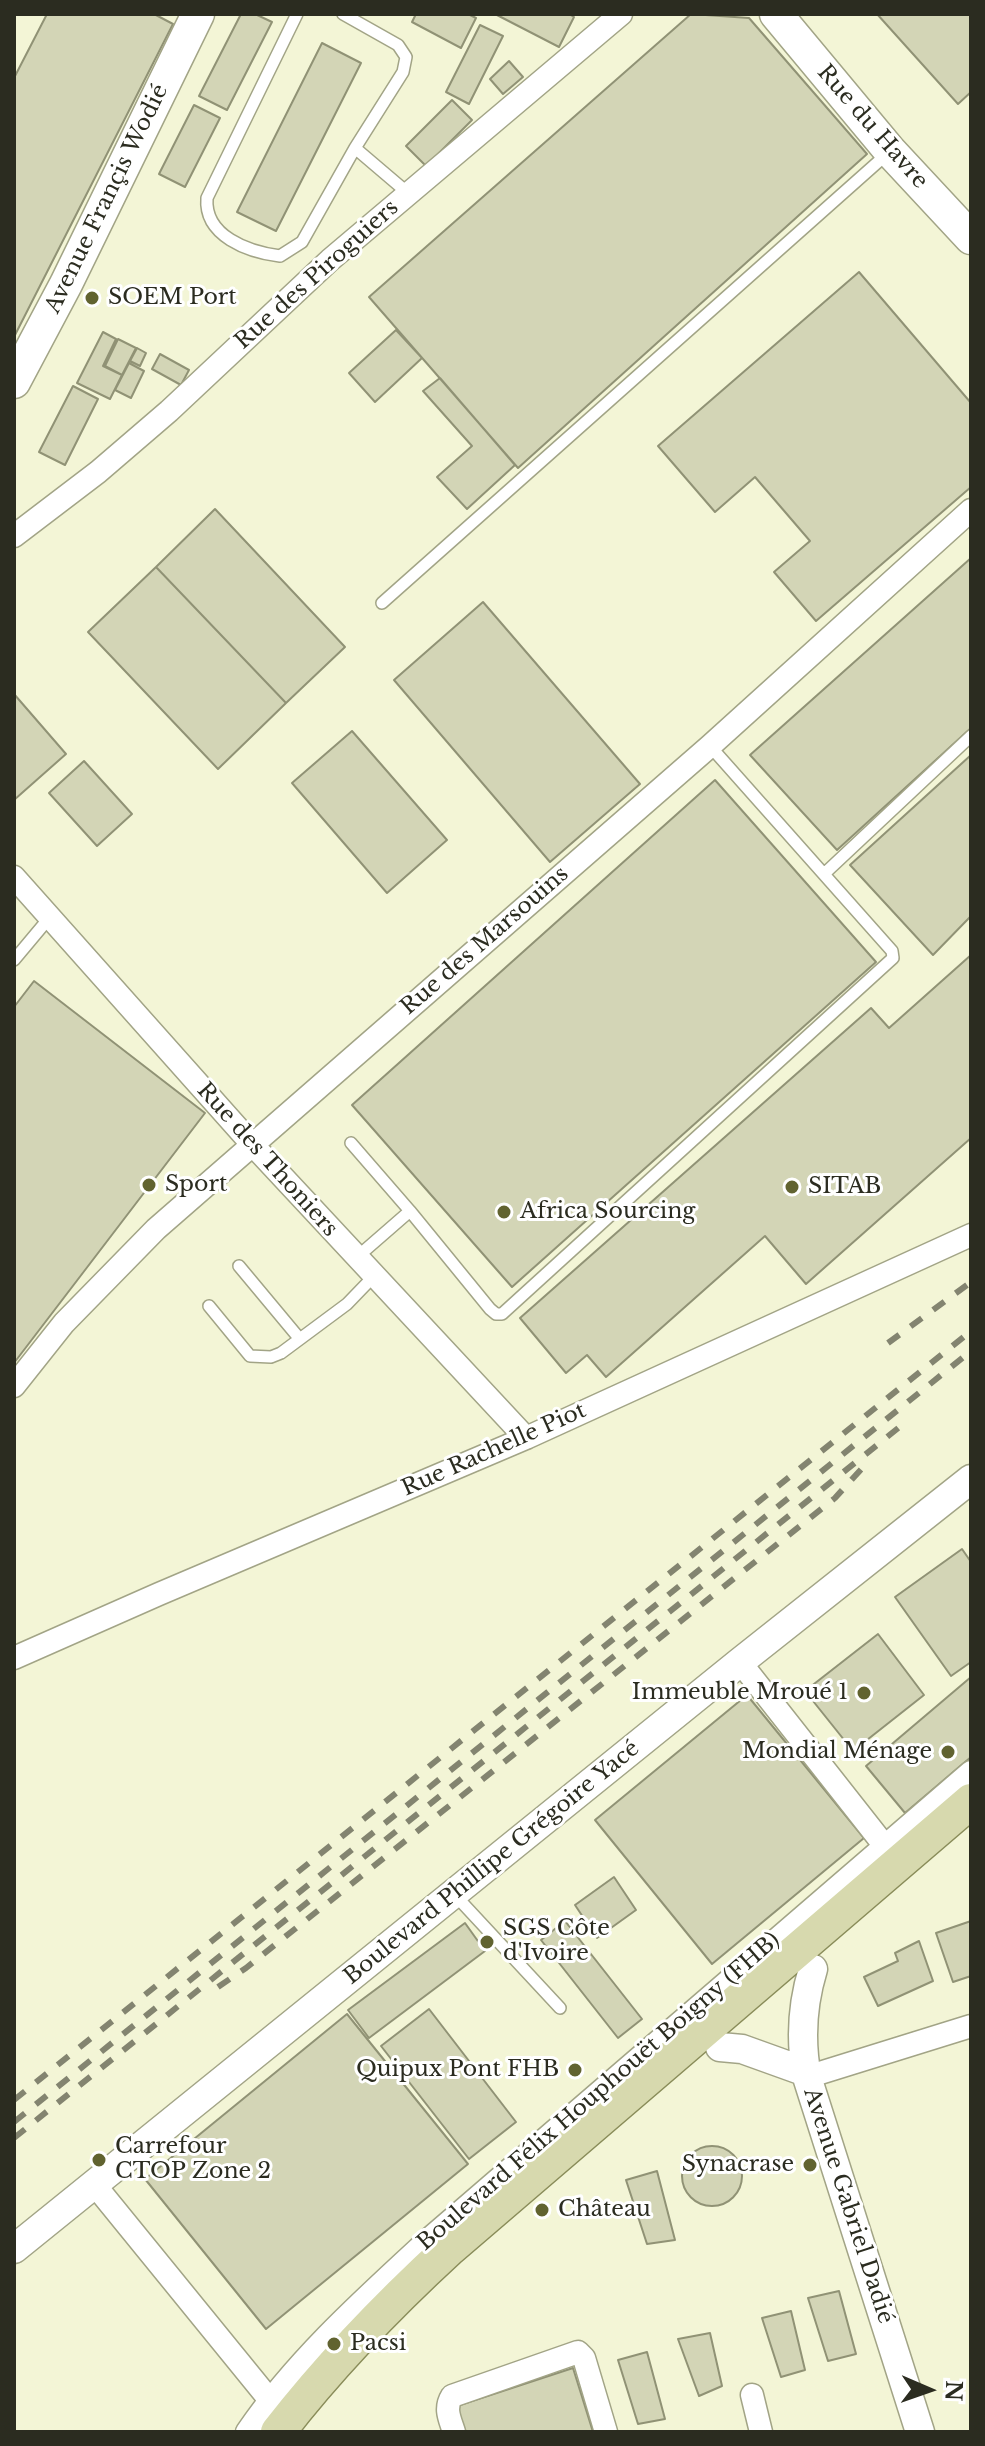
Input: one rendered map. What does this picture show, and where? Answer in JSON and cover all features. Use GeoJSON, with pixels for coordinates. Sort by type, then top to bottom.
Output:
{"type":"FeatureCollection","features":[{"type":"Feature","properties":{"kind":"main road","name":"Avenue Françis Wodié"},"geometry":{"type":"LineString","coordinates":[[14,382],[66,284],[198,14]]}},
{"type":"Feature","properties":{"kind":"main road","name":"Rue du Havre"},"geometry":{"type":"LineString","coordinates":[[776,14],[890,151],[971,238]]}},
{"type":"Feature","properties":{"kind":"main road","name":"Boulevard Félix Houphouët Boigny (FHB)"},"geometry":{"type":"LineString","coordinates":[[278,2432],[394,2300],[450,2248],[971,1801]]}},
{"type":"Feature","properties":{"kind":"main road","name":"Boulevard Félix Houphouët Boigny (FHB)"},"geometry":{"type":"LineString","coordinates":[[305,2432],[406,2316],[460,2263],[813,1969],[971,1830]]}},
{"type":"Feature","properties":{"kind":"main road"},"geometry":{"type":"LineString","coordinates":[[305,2362],[349,2350]]}},
{"type":"Feature","properties":{"kind":"street","name":"Rue des Piroguiers"},"geometry":{"type":"LineString","coordinates":[[14,536],[98,472],[330,260],[621,14]]}},
{"type":"Feature","properties":{"kind":"street","name":"Rue des Marsouins"},"geometry":{"type":"LineString","coordinates":[[14,1386],[64,1323],[156,1229],[710,746],[971,510]]}},
{"type":"Feature","properties":{"kind":"street","name":"Rue des Thoniers"},"geometry":{"type":"LineString","coordinates":[[14,877],[251,1143],[526,1438]]}},
{"type":"Feature","properties":{"kind":"street","name":"Rue Rachelle Piot"},"geometry":{"type":"LineString","coordinates":[[14,1658],[526,1438],[971,1235]]}},
{"type":"Feature","properties":{"kind":"street","name":"Boulevard Phillipe Grégoire Yacé"},"geometry":{"type":"LineString","coordinates":[[14,2249],[971,1479]]}},
{"type":"Feature","properties":{"kind":"street"},"geometry":{"type":"LineString","coordinates":[[740,1662],[884,1845]]}},
{"type":"Feature","properties":{"kind":"street","name":"Boulevard Félix Houphouët Boigny (FHB)"},"geometry":{"type":"LineString","coordinates":[[247,2432],[269,2399],[374,2290],[428,2240],[971,1772]]}},
{"type":"Feature","properties":{"kind":"street","name":"Avenue Gabriel Dadié"},"geometry":{"type":"LineString","coordinates":[[813,1969],[802,2024],[806,2074],[920,2432]]}},
{"type":"Feature","properties":{"kind":"street"},"geometry":{"type":"LineString","coordinates":[[806,2074],[971,2026]]}},
{"type":"Feature","properties":{"kind":"street","name":"Avenue Gabriel Dadié"},"geometry":{"type":"LineString","coordinates":[[720,2047],[742,2049],[806,2074]]}},
{"type":"Feature","properties":{"kind":"street"},"geometry":{"type":"LineString","coordinates":[[94,2184],[269,2399]]}},
{"type":"Feature","properties":{"kind":"street"},"geometry":{"type":"LineString","coordinates":[[454,2432],[447,2404],[452,2396],[578,2352],[584,2358],[606,2432]]}},
{"type":"Feature","properties":{"kind":"street"},"geometry":{"type":"LineString","coordinates":[[752,2395],[761,2432]]}},
{"type":"Feature","properties":{"kind":"lane"},"geometry":{"type":"LineString","coordinates":[[297,14],[207,198],[206,212],[215,229],[256,253],[280,256],[302,242],[355,148],[403,72],[406,57],[398,45],[343,14]]}},
{"type":"Feature","properties":{"kind":"lane"},"geometry":{"type":"LineString","coordinates":[[355,148],[409,194]]}},
{"type":"Feature","properties":{"kind":"lane"},"geometry":{"type":"LineString","coordinates":[[382,603],[890,151]]}},
{"type":"Feature","properties":{"kind":"lane"},"geometry":{"type":"LineString","coordinates":[[824,874],[971,736]]}},
{"type":"Feature","properties":{"kind":"lane"},"geometry":{"type":"LineString","coordinates":[[351,1143],[490,1309],[502,1314],[893,958],[892,951],[710,746]]}},
{"type":"Feature","properties":{"kind":"lane"},"geometry":{"type":"LineString","coordinates":[[14,960],[50,917]]}},
{"type":"Feature","properties":{"kind":"lane"},"geometry":{"type":"LineString","coordinates":[[356,1258],[410,1211]]}},
{"type":"Feature","properties":{"kind":"lane"},"geometry":{"type":"LineString","coordinates":[[239,1266],[299,1338]]}},
{"type":"Feature","properties":{"kind":"lane"},"geometry":{"type":"LineString","coordinates":[[209,1306],[250,1356],[271,1357],[281,1353],[347,1304],[374,1276]]}},
{"type":"Feature","properties":{"kind":"lane"},"geometry":{"type":"LineString","coordinates":[[453,1894],[560,2008]]}},
{"type":"Feature","properties":{"kind":"building"},"geometry":{"type":"Polygon","coordinates":[[[47,14],[154,14],[173,24],[14,337],[14,78],[47,14]]]}},
{"type":"Feature","properties":{"kind":"building"},"geometry":{"type":"Polygon","coordinates":[[[241,14],[255,14],[272,22],[227,110],[199,96],[241,14]]]}},
{"type":"Feature","properties":{"kind":"building"},"geometry":{"type":"Polygon","coordinates":[[[416,14],[468,14],[476,18],[461,48],[412,22],[416,14]]]}},
{"type":"Feature","properties":{"kind":"building"},"geometry":{"type":"Polygon","coordinates":[[[495,14],[569,14],[574,17],[559,47],[495,14]]]}},
{"type":"Feature","properties":{"kind":"building"},"geometry":{"type":"Polygon","coordinates":[[[691,14],[749,18],[867,154],[518,468],[369,297],[691,14]]]}},
{"type":"Feature","properties":{"kind":"building"},"geometry":{"type":"Polygon","coordinates":[[[877,14],[971,14],[971,92],[958,104],[877,14]]]}},
{"type":"Feature","properties":{"kind":"building"},"geometry":{"type":"Polygon","coordinates":[[[480,25],[503,36],[469,104],[446,92],[480,25]]]}},
{"type":"Feature","properties":{"kind":"building"},"geometry":{"type":"Polygon","coordinates":[[[322,43],[361,63],[276,231],[237,212],[322,43]]]}},
{"type":"Feature","properties":{"kind":"building"},"geometry":{"type":"Polygon","coordinates":[[[509,61],[523,77],[503,94],[490,79],[509,61]]]}},
{"type":"Feature","properties":{"kind":"building"},"geometry":{"type":"Polygon","coordinates":[[[452,100],[472,120],[426,166],[406,146],[452,100]]]}},
{"type":"Feature","properties":{"kind":"building"},"geometry":{"type":"Polygon","coordinates":[[[194,105],[220,118],[185,187],[159,174],[194,105]]]}},
{"type":"Feature","properties":{"kind":"building"},"geometry":{"type":"Polygon","coordinates":[[[859,272],[971,403],[971,487],[816,621],[774,572],[810,541],[755,477],[715,512],[658,446],[859,272]]]}},
{"type":"Feature","properties":{"kind":"building"},"geometry":{"type":"Polygon","coordinates":[[[396,330],[422,358],[375,402],[349,373],[396,330]]]}},
{"type":"Feature","properties":{"kind":"building"},"geometry":{"type":"Polygon","coordinates":[[[103,332],[116,339],[103,366],[122,375],[110,399],[77,383],[103,332]]]}},
{"type":"Feature","properties":{"kind":"building"},"geometry":{"type":"Polygon","coordinates":[[[118,339],[136,348],[122,375],[105,366],[118,339]]]}},
{"type":"Feature","properties":{"kind":"building"},"geometry":{"type":"Polygon","coordinates":[[[137,348],[146,353],[140,366],[130,361],[137,348]]]}},
{"type":"Feature","properties":{"kind":"building"},"geometry":{"type":"Polygon","coordinates":[[[160,354],[189,370],[181,385],[152,369],[160,354]]]}},
{"type":"Feature","properties":{"kind":"building"},"geometry":{"type":"Polygon","coordinates":[[[129,363],[144,371],[131,398],[115,390],[129,363]]]}},
{"type":"Feature","properties":{"kind":"building"},"geometry":{"type":"Polygon","coordinates":[[[440,378],[515,465],[467,509],[437,477],[472,446],[423,391],[440,378]]]}},
{"type":"Feature","properties":{"kind":"building"},"geometry":{"type":"Polygon","coordinates":[[[73,386],[98,399],[65,465],[39,452],[73,386]]]}},
{"type":"Feature","properties":{"kind":"building"},"geometry":{"type":"Polygon","coordinates":[[[215,509],[345,647],[286,703],[156,567],[215,509]]]}},
{"type":"Feature","properties":{"kind":"building"},"geometry":{"type":"Polygon","coordinates":[[[971,558],[971,728],[837,850],[750,755],[971,558]]]}},
{"type":"Feature","properties":{"kind":"building"},"geometry":{"type":"Polygon","coordinates":[[[156,567],[286,703],[218,769],[88,632],[156,567]]]}},
{"type":"Feature","properties":{"kind":"building"},"geometry":{"type":"Polygon","coordinates":[[[483,602],[640,784],[550,862],[394,680],[483,602]]]}},
{"type":"Feature","properties":{"kind":"building"},"geometry":{"type":"Polygon","coordinates":[[[14,694],[66,754],[14,800],[14,694]]]}},
{"type":"Feature","properties":{"kind":"building"},"geometry":{"type":"Polygon","coordinates":[[[352,731],[447,840],[387,893],[292,783],[352,731]]]}},
{"type":"Feature","properties":{"kind":"building"},"geometry":{"type":"Polygon","coordinates":[[[971,755],[971,916],[933,955],[850,865],[971,755]]]}},
{"type":"Feature","properties":{"kind":"building"},"geometry":{"type":"Polygon","coordinates":[[[84,761],[132,814],[97,846],[49,793],[84,761]]]}},
{"type":"Feature","properties":{"kind":"building"},"geometry":{"type":"Polygon","coordinates":[[[715,780],[876,962],[512,1287],[352,1105],[715,780]]]}},
{"type":"Feature","properties":{"kind":"building","name":"SITAB"},"geometry":{"type":"Polygon","coordinates":[[[971,955],[971,1138],[806,1284],[765,1236],[606,1377],[587,1355],[566,1373],[520,1318],[871,1008],[889,1028],[971,955]]]}},
{"type":"Feature","properties":{"kind":"building"},"geometry":{"type":"Polygon","coordinates":[[[34,981],[205,1113],[14,1363],[14,1007],[34,981]]]}},
{"type":"Feature","properties":{"kind":"building"},"geometry":{"type":"Polygon","coordinates":[[[962,1549],[971,1562],[971,1662],[951,1676],[895,1597],[962,1549]]]}},
{"type":"Feature","properties":{"kind":"building","name":"Immeuble Mroué 1"},"geometry":{"type":"Polygon","coordinates":[[[878,1634],[924,1695],[853,1751],[805,1691],[878,1634]]]}},
{"type":"Feature","properties":{"kind":"building"},"geometry":{"type":"Polygon","coordinates":[[[971,1677],[971,1757],[905,1813],[866,1766],[971,1677]]]}},
{"type":"Feature","properties":{"kind":"building"},"geometry":{"type":"Polygon","coordinates":[[[747,1695],[864,1838],[712,1964],[595,1820],[747,1695]]]}},
{"type":"Feature","properties":{"kind":"building"},"geometry":{"type":"Polygon","coordinates":[[[614,1877],[636,1910],[597,1938],[575,1905],[614,1877]]]}},
{"type":"Feature","properties":{"kind":"building"},"geometry":{"type":"Polygon","coordinates":[[[565,1921],[642,2019],[618,2038],[541,1940],[565,1921]]]}},
{"type":"Feature","properties":{"kind":"building"},"geometry":{"type":"Polygon","coordinates":[[[971,1921],[971,1976],[953,1982],[936,1933],[971,1921]]]}},
{"type":"Feature","properties":{"kind":"building"},"geometry":{"type":"Polygon","coordinates":[[[465,1923],[485,1951],[369,2038],[348,2010],[465,1923]]]}},
{"type":"Feature","properties":{"kind":"building"},"geometry":{"type":"Polygon","coordinates":[[[919,1941],[933,1981],[878,2006],[864,1977],[898,1961],[895,1953],[919,1941]]]}},
{"type":"Feature","properties":{"kind":"building"},"geometry":{"type":"Polygon","coordinates":[[[429,2009],[516,2122],[469,2159],[381,2046],[429,2009]]]}},
{"type":"Feature","properties":{"kind":"building"},"geometry":{"type":"Polygon","coordinates":[[[347,2014],[468,2164],[266,2329],[145,2179],[347,2014]]]}},
{"type":"Feature","properties":{"kind":"building"},"geometry":{"type":"Polygon","coordinates":[[[712,2146],[724,2148],[733,2155],[740,2164],[740,2188],[733,2197],[724,2204],[712,2206],[700,2204],[691,2197],[684,2188],[682,2176],[684,2164],[691,2155],[700,2148],[712,2146]]]}},
{"type":"Feature","properties":{"kind":"building"},"geometry":{"type":"Polygon","coordinates":[[[657,2171],[675,2240],[647,2244],[626,2180],[657,2171]]]}},
{"type":"Feature","properties":{"kind":"building"},"geometry":{"type":"Polygon","coordinates":[[[839,2291],[856,2354],[828,2361],[808,2298],[839,2291]]]}},
{"type":"Feature","properties":{"kind":"building"},"geometry":{"type":"Polygon","coordinates":[[[791,2311],[805,2370],[781,2377],[762,2318],[791,2311]]]}},
{"type":"Feature","properties":{"kind":"building"},"geometry":{"type":"Polygon","coordinates":[[[710,2333],[722,2386],[699,2396],[678,2339],[710,2333]]]}},
{"type":"Feature","properties":{"kind":"building"},"geometry":{"type":"Polygon","coordinates":[[[647,2352],[665,2419],[638,2424],[618,2360],[647,2352]]]}},
{"type":"Feature","properties":{"kind":"building"},"geometry":{"type":"Polygon","coordinates":[[[573,2368],[593,2432],[465,2432],[457,2406],[573,2368]]]}},
{"type":"Feature","properties":{"kind":"railway"},"geometry":{"type":"LineString","coordinates":[[888,1343],[971,1282]]}},
{"type":"Feature","properties":{"kind":"railway"},"geometry":{"type":"LineString","coordinates":[[14,2100],[971,1331]]}},
{"type":"Feature","properties":{"kind":"railway"},"geometry":{"type":"LineString","coordinates":[[14,2122],[971,1351]]}},
{"type":"Feature","properties":{"kind":"railway"},"geometry":{"type":"LineString","coordinates":[[14,2138],[902,1425]]}},
{"type":"Feature","properties":{"kind":"railway"},"geometry":{"type":"LineString","coordinates":[[218,1987],[246,1968],[835,1498],[865,1465]]}},
{"type":"Feature","properties":{"kind":"place","name":"SOEM Port"},"geometry":{"type":"Point","coordinates":[92,298]}},
{"type":"Feature","properties":{"kind":"place","name":"Sport"},"geometry":{"type":"Point","coordinates":[149,1185]}},
{"type":"Feature","properties":{"kind":"place","name":"SITAB"},"geometry":{"type":"Point","coordinates":[792,1187]}},
{"type":"Feature","properties":{"kind":"place","name":"Africa Sourcing"},"geometry":{"type":"Point","coordinates":[504,1212]}},
{"type":"Feature","properties":{"kind":"place","name":"Immeuble Mroué 1"},"geometry":{"type":"Point","coordinates":[864,1693]}},
{"type":"Feature","properties":{"kind":"place","name":"Mondial Ménage"},"geometry":{"type":"Point","coordinates":[948,1752]}},
{"type":"Feature","properties":{"kind":"place","name":"SGS Côte d'Ivoire"},"geometry":{"type":"Point","coordinates":[487,1942]}},
{"type":"Feature","properties":{"kind":"place","name":"Quipux Pont FHB"},"geometry":{"type":"Point","coordinates":[575,2070]}},
{"type":"Feature","properties":{"kind":"place","name":"Carrefour CTOP Zone 2"},"geometry":{"type":"Point","coordinates":[99,2160]}},
{"type":"Feature","properties":{"kind":"place","name":"Synacrase"},"geometry":{"type":"Point","coordinates":[810,2165]}},
{"type":"Feature","properties":{"kind":"place","name":"Château"},"geometry":{"type":"Point","coordinates":[542,2210]}},
{"type":"Feature","properties":{"kind":"place","name":"Pacsi"},"geometry":{"type":"Point","coordinates":[334,2344]}}]}
